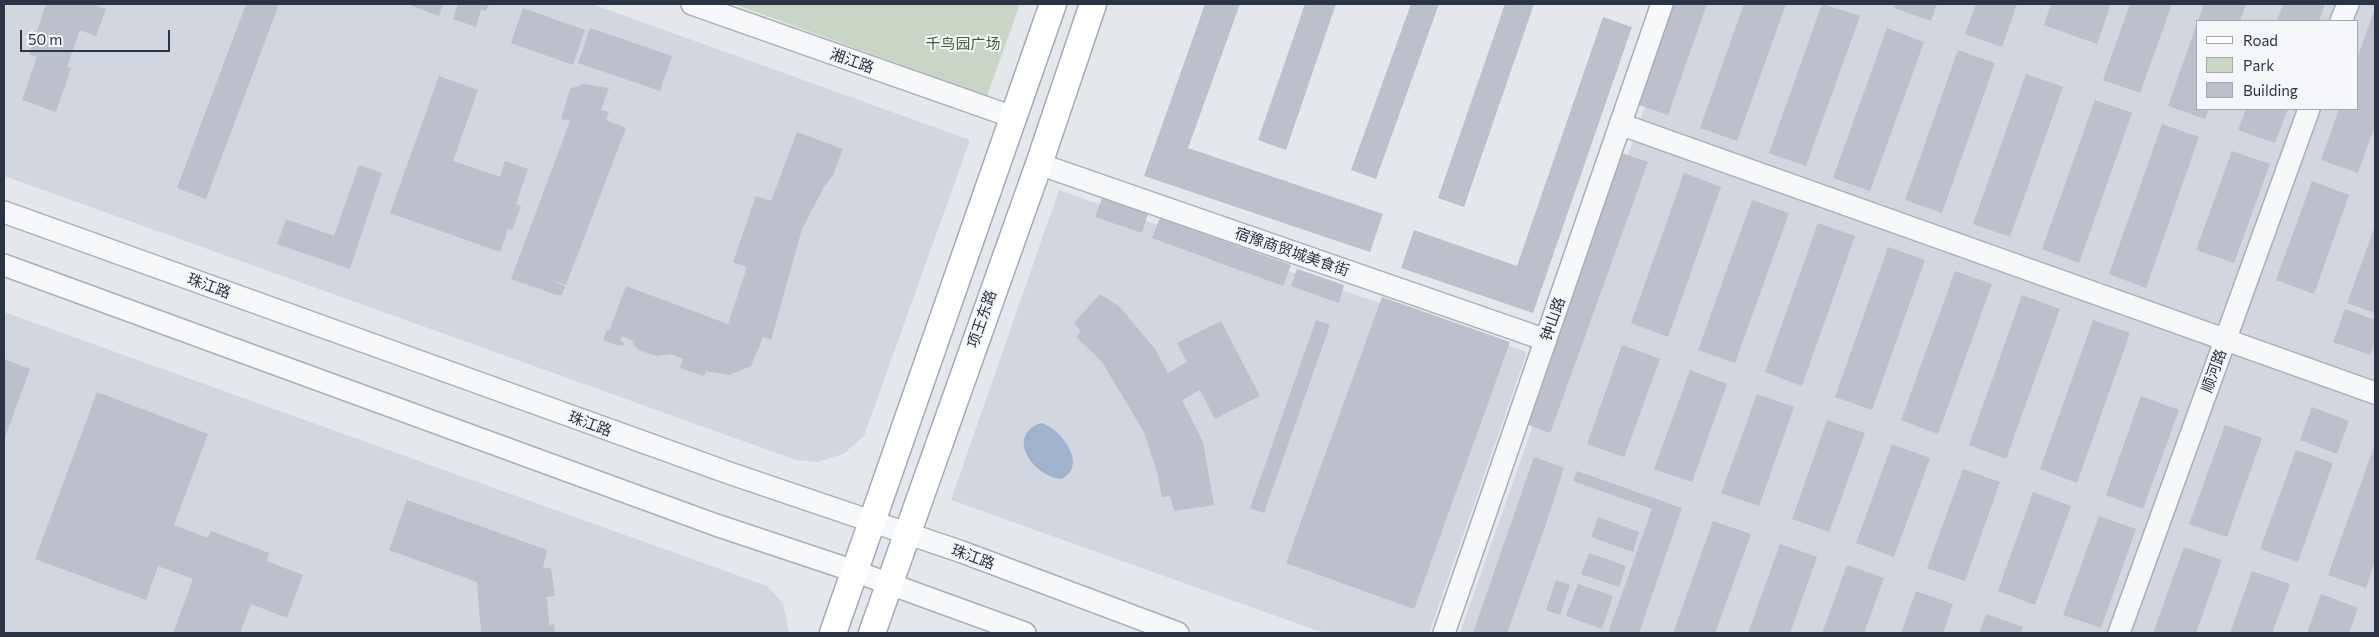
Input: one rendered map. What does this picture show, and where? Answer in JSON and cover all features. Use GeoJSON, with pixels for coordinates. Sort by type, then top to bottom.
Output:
{"type":"FeatureCollection","features":[{"type":"Feature","properties":{"kind":"main road"},"geometry":{"type":"LineString","coordinates":[[833,633],[1053,4]]}},
{"type":"Feature","properties":{"kind":"main road","name":"项王东路"},"geometry":{"type":"LineString","coordinates":[[872,633],[1039,164],[1093,4]]}},
{"type":"Feature","properties":{"kind":"street","name":"湘江路"},"geometry":{"type":"LineString","coordinates":[[692,4],[1013,117]]}},
{"type":"Feature","properties":{"kind":"street","name":"钟山路"},"geometry":{"type":"LineString","coordinates":[[1444,633],[1662,4]]}},
{"type":"Feature","properties":{"kind":"street"},"geometry":{"type":"LineString","coordinates":[[2341,20],[2348,4]]}},
{"type":"Feature","properties":{"kind":"street","name":"顺河路"},"geometry":{"type":"LineString","coordinates":[[2119,633],[2309,110]]}},
{"type":"Feature","properties":{"kind":"street"},"geometry":{"type":"LineString","coordinates":[[1620,124],[2375,394]]}},
{"type":"Feature","properties":{"kind":"street","name":"宿豫商贸城美食街"},"geometry":{"type":"LineString","coordinates":[[1039,164],[1546,340]]}},
{"type":"Feature","properties":{"kind":"street","name":"珠江路"},"geometry":{"type":"LineString","coordinates":[[4,212],[552,410],[962,552],[1178,633]]}},
{"type":"Feature","properties":{"kind":"street"},"geometry":{"type":"LineString","coordinates":[[4,265],[716,525],[854,571],[1025,633]]}},
{"type":"Feature","properties":{"kind":"shaded area"},"geometry":{"type":"Polygon","coordinates":[[[4,4],[592,4],[970,140],[864,436],[843,454],[817,462],[796,460],[4,176],[4,4]]]}},
{"type":"Feature","properties":{"kind":"shaded area"},"geometry":{"type":"Polygon","coordinates":[[[1681,4],[2375,4],[2375,633],[1460,633],[1681,4]]]}},
{"type":"Feature","properties":{"kind":"shaded area"},"geometry":{"type":"Polygon","coordinates":[[[1059,190],[1362,297],[1527,352],[1429,633],[1324,633],[951,500],[1059,190]]]}},
{"type":"Feature","properties":{"kind":"shaded area"},"geometry":{"type":"Polygon","coordinates":[[[4,312],[767,586],[783,603],[789,633],[4,633],[4,312]]]}},
{"type":"Feature","properties":{"kind":"green space","name":"千鸟园广场"},"geometry":{"type":"Polygon","coordinates":[[[734,4],[1020,4],[987,96],[734,4]]]}},
{"type":"Feature","properties":{"kind":"water"},"geometry":{"type":"Polygon","coordinates":[[[1041,423],[1049,426],[1064,439],[1069,448],[1072,465],[1069,473],[1061,479],[1051,477],[1041,471],[1027,455],[1024,446],[1025,437],[1030,429],[1041,423]]]}},
{"type":"Feature","properties":{"kind":"building"},"geometry":{"type":"Polygon","coordinates":[[[46,4],[92,4],[106,9],[96,36],[80,30],[67,67],[71,68],[56,112],[22,100],[37,57],[29,54],[46,4]]]}},
{"type":"Feature","properties":{"kind":"building"},"geometry":{"type":"Polygon","coordinates":[[[246,4],[279,4],[206,199],[177,188],[246,4]]]}},
{"type":"Feature","properties":{"kind":"building"},"geometry":{"type":"Polygon","coordinates":[[[406,4],[443,4],[439,16],[406,4]]]}},
{"type":"Feature","properties":{"kind":"building"},"geometry":{"type":"Polygon","coordinates":[[[458,4],[489,4],[486,11],[481,10],[476,27],[453,19],[458,4]]]}},
{"type":"Feature","properties":{"kind":"building"},"geometry":{"type":"Polygon","coordinates":[[[1205,4],[1240,4],[1188,148],[1383,214],[1370,252],[1144,176],[1205,4]]]}},
{"type":"Feature","properties":{"kind":"building"},"geometry":{"type":"Polygon","coordinates":[[[1305,4],[1336,4],[1286,150],[1258,140],[1305,4]]]}},
{"type":"Feature","properties":{"kind":"building"},"geometry":{"type":"Polygon","coordinates":[[[1411,4],[1439,4],[1376,179],[1351,170],[1411,4]]]}},
{"type":"Feature","properties":{"kind":"building"},"geometry":{"type":"Polygon","coordinates":[[[1505,4],[1534,4],[1464,207],[1438,198],[1505,4]]]}},
{"type":"Feature","properties":{"kind":"building"},"geometry":{"type":"Polygon","coordinates":[[[1673,4],[1707,4],[1668,115],[1636,104],[1673,4]]]}},
{"type":"Feature","properties":{"kind":"building"},"geometry":{"type":"Polygon","coordinates":[[[1744,4],[1786,4],[1737,141],[1700,128],[1744,4]]]}},
{"type":"Feature","properties":{"kind":"building"},"geometry":{"type":"Polygon","coordinates":[[[1822,4],[1860,16],[1806,166],[1769,153],[1822,4]]]}},
{"type":"Feature","properties":{"kind":"building"},"geometry":{"type":"Polygon","coordinates":[[[1895,4],[1937,4],[1931,21],[1894,8],[1895,4]]]}},
{"type":"Feature","properties":{"kind":"building"},"geometry":{"type":"Polygon","coordinates":[[[1976,4],[2017,4],[2002,47],[1965,34],[1976,4]]]}},
{"type":"Feature","properties":{"kind":"building"},"geometry":{"type":"Polygon","coordinates":[[[2051,4],[2111,4],[2097,44],[2044,25],[2051,4]]]}},
{"type":"Feature","properties":{"kind":"building"},"geometry":{"type":"Polygon","coordinates":[[[2130,4],[2172,4],[2140,93],[2103,80],[2130,4]]]}},
{"type":"Feature","properties":{"kind":"building"},"geometry":{"type":"Polygon","coordinates":[[[2204,4],[2246,4],[2240,20],[2198,20],[2204,4]]]}},
{"type":"Feature","properties":{"kind":"building"},"geometry":{"type":"Polygon","coordinates":[[[2283,4],[2325,4],[2319,20],[2277,20],[2283,4]]]}},
{"type":"Feature","properties":{"kind":"building"},"geometry":{"type":"Polygon","coordinates":[[[523,8],[585,30],[573,65],[511,43],[523,8]]]}},
{"type":"Feature","properties":{"kind":"building"},"geometry":{"type":"Polygon","coordinates":[[[2375,8],[2375,125],[2358,173],[2321,160],[2339,110],[2359,110],[2359,53],[2375,8]]]}},
{"type":"Feature","properties":{"kind":"building"},"geometry":{"type":"Polygon","coordinates":[[[1603,17],[1632,27],[1533,313],[1401,268],[1414,230],[1517,266],[1603,17]]]}},
{"type":"Feature","properties":{"kind":"building"},"geometry":{"type":"Polygon","coordinates":[[[2196,26],[2196,110],[2209,110],[2205,119],[2168,106],[2196,26]]]}},
{"type":"Feature","properties":{"kind":"building"},"geometry":{"type":"Polygon","coordinates":[[[590,28],[672,56],[660,91],[578,63],[590,28]]]}},
{"type":"Feature","properties":{"kind":"building"},"geometry":{"type":"Polygon","coordinates":[[[1887,28],[1924,42],[1870,191],[1833,178],[1887,28]]]}},
{"type":"Feature","properties":{"kind":"building"},"geometry":{"type":"Polygon","coordinates":[[[1958,50],[1995,63],[1942,213],[1905,200],[1958,50]]]}},
{"type":"Feature","properties":{"kind":"building"},"geometry":{"type":"Polygon","coordinates":[[[2026,74],[2063,87],[2010,237],[1973,224],[2026,74]]]}},
{"type":"Feature","properties":{"kind":"building"},"geometry":{"type":"Polygon","coordinates":[[[439,76],[478,90],[453,161],[500,177],[505,161],[528,169],[516,204],[521,206],[512,230],[508,229],[500,252],[390,213],[439,76]]]}},
{"type":"Feature","properties":{"kind":"building"},"geometry":{"type":"Polygon","coordinates":[[[583,84],[609,88],[601,110],[609,112],[606,120],[626,128],[566,285],[555,281],[565,286],[562,295],[557,295],[511,279],[570,121],[561,119],[570,89],[583,84]]]}},
{"type":"Feature","properties":{"kind":"building"},"geometry":{"type":"Polygon","coordinates":[[[2095,100],[2132,113],[2079,263],[2042,249],[2095,100]]]}},
{"type":"Feature","properties":{"kind":"building"},"geometry":{"type":"Polygon","coordinates":[[[2246,110],[2288,110],[2275,143],[2238,130],[2246,110]]]}},
{"type":"Feature","properties":{"kind":"building"},"geometry":{"type":"Polygon","coordinates":[[[2162,124],[2199,137],[2146,288],[2109,274],[2162,124]]]}},
{"type":"Feature","properties":{"kind":"building"},"geometry":{"type":"Polygon","coordinates":[[[797,132],[843,149],[833,175],[824,187],[802,229],[771,340],[763,337],[751,366],[729,375],[706,371],[704,376],[680,368],[683,359],[671,354],[657,356],[641,351],[634,346],[632,340],[622,336],[620,341],[624,342],[623,346],[603,340],[607,330],[609,331],[626,286],[728,324],[747,267],[733,262],[756,196],[771,201],[797,132]]]}},
{"type":"Feature","properties":{"kind":"building"},"geometry":{"type":"Polygon","coordinates":[[[2232,151],[2270,164],[2234,263],[2196,250],[2232,151]]]}},
{"type":"Feature","properties":{"kind":"building"},"geometry":{"type":"Polygon","coordinates":[[[1619,152],[1648,162],[1550,433],[1526,424],[1619,152]]]}},
{"type":"Feature","properties":{"kind":"building"},"geometry":{"type":"Polygon","coordinates":[[[359,165],[382,173],[350,269],[277,244],[286,219],[334,236],[359,165]]]}},
{"type":"Feature","properties":{"kind":"building"},"geometry":{"type":"Polygon","coordinates":[[[1684,173],[1721,187],[1668,337],[1631,323],[1684,173]]]}},
{"type":"Feature","properties":{"kind":"building"},"geometry":{"type":"Polygon","coordinates":[[[2312,181],[2349,195],[2314,294],[2276,280],[2312,181]]]}},
{"type":"Feature","properties":{"kind":"building"},"geometry":{"type":"Polygon","coordinates":[[[1102,198],[1148,214],[1142,233],[1095,217],[1102,198]]]}},
{"type":"Feature","properties":{"kind":"building"},"geometry":{"type":"Polygon","coordinates":[[[1752,200],[1789,213],[1735,363],[1698,350],[1752,200]]]}},
{"type":"Feature","properties":{"kind":"building"},"geometry":{"type":"Polygon","coordinates":[[[1160,218],[1291,265],[1283,286],[1152,238],[1160,218]]]}},
{"type":"Feature","properties":{"kind":"building"},"geometry":{"type":"Polygon","coordinates":[[[1818,223],[1855,236],[1802,386],[1765,372],[1818,223]]]}},
{"type":"Feature","properties":{"kind":"building"},"geometry":{"type":"Polygon","coordinates":[[[2375,226],[2375,313],[2347,303],[2375,226]]]}},
{"type":"Feature","properties":{"kind":"building"},"geometry":{"type":"Polygon","coordinates":[[[1888,247],[1925,260],[1872,410],[1835,397],[1888,247]]]}},
{"type":"Feature","properties":{"kind":"building"},"geometry":{"type":"Polygon","coordinates":[[[1297,269],[1344,285],[1339,303],[1291,286],[1297,269]]]}},
{"type":"Feature","properties":{"kind":"building"},"geometry":{"type":"Polygon","coordinates":[[[1955,271],[1992,284],[1938,434],[1901,420],[1955,271]]]}},
{"type":"Feature","properties":{"kind":"building"},"geometry":{"type":"Polygon","coordinates":[[[1100,294],[1119,306],[1155,349],[1168,373],[1187,362],[1177,343],[1221,321],[1260,396],[1215,419],[1200,390],[1182,400],[1203,442],[1214,505],[1174,511],[1170,496],[1162,497],[1157,472],[1144,432],[1102,362],[1076,337],[1081,331],[1074,323],[1100,294]]]}},
{"type":"Feature","properties":{"kind":"building"},"geometry":{"type":"Polygon","coordinates":[[[2022,295],[2060,309],[2006,459],[1969,445],[2022,295]]]}},
{"type":"Feature","properties":{"kind":"building"},"geometry":{"type":"Polygon","coordinates":[[[1382,297],[1510,342],[1414,609],[1286,563],[1382,297]]]}},
{"type":"Feature","properties":{"kind":"building"},"geometry":{"type":"Polygon","coordinates":[[[2345,309],[2375,320],[2375,341],[2370,355],[2333,342],[2345,309]]]}},
{"type":"Feature","properties":{"kind":"building"},"geometry":{"type":"Polygon","coordinates":[[[1316,320],[1330,325],[1264,513],[1250,508],[1316,320]]]}},
{"type":"Feature","properties":{"kind":"building"},"geometry":{"type":"Polygon","coordinates":[[[2093,320],[2130,333],[2077,483],[2040,469],[2093,320]]]}},
{"type":"Feature","properties":{"kind":"building"},"geometry":{"type":"Polygon","coordinates":[[[1622,345],[1660,359],[1624,457],[1587,444],[1622,345]]]}},
{"type":"Feature","properties":{"kind":"building"},"geometry":{"type":"Polygon","coordinates":[[[4,359],[30,369],[4,440],[4,359]]]}},
{"type":"Feature","properties":{"kind":"building"},"geometry":{"type":"Polygon","coordinates":[[[1690,370],[1727,384],[1692,482],[1654,469],[1690,370]]]}},
{"type":"Feature","properties":{"kind":"building"},"geometry":{"type":"Polygon","coordinates":[[[97,392],[208,434],[174,525],[208,538],[211,531],[269,553],[267,561],[303,575],[287,618],[251,604],[240,633],[173,633],[193,579],[158,566],[146,600],[35,559],[97,392]]]}},
{"type":"Feature","properties":{"kind":"building"},"geometry":{"type":"Polygon","coordinates":[[[1757,394],[1794,407],[1759,506],[1721,493],[1757,394]]]}},
{"type":"Feature","properties":{"kind":"building"},"geometry":{"type":"Polygon","coordinates":[[[2141,396],[2179,410],[2143,509],[2106,495],[2141,396]]]}},
{"type":"Feature","properties":{"kind":"building"},"geometry":{"type":"Polygon","coordinates":[[[2312,407],[2349,421],[2337,454],[2300,440],[2312,407]]]}},
{"type":"Feature","properties":{"kind":"building"},"geometry":{"type":"Polygon","coordinates":[[[1827,420],[1865,433],[1829,532],[1792,519],[1827,420]]]}},
{"type":"Feature","properties":{"kind":"building"},"geometry":{"type":"Polygon","coordinates":[[[2225,425],[2262,438],[2227,537],[2189,524],[2225,425]]]}},
{"type":"Feature","properties":{"kind":"building"},"geometry":{"type":"Polygon","coordinates":[[[1892,444],[1930,458],[1894,557],[1856,543],[1892,444]]]}},
{"type":"Feature","properties":{"kind":"building"},"geometry":{"type":"Polygon","coordinates":[[[2375,444],[2375,561],[2366,588],[2328,575],[2375,444]]]}},
{"type":"Feature","properties":{"kind":"building"},"geometry":{"type":"Polygon","coordinates":[[[2296,450],[2333,463],[2298,562],[2260,549],[2296,450]]]}},
{"type":"Feature","properties":{"kind":"building"},"geometry":{"type":"Polygon","coordinates":[[[1534,457],[1564,468],[1546,524],[1507,633],[1473,633],[1534,457]]]}},
{"type":"Feature","properties":{"kind":"building"},"geometry":{"type":"Polygon","coordinates":[[[1963,469],[2000,482],[1965,581],[1927,568],[1963,469]]]}},
{"type":"Feature","properties":{"kind":"building"},"geometry":{"type":"Polygon","coordinates":[[[1577,471],[1682,508],[1639,633],[1608,633],[1652,509],[1573,481],[1577,471]]]}},
{"type":"Feature","properties":{"kind":"building"},"geometry":{"type":"Polygon","coordinates":[[[2033,492],[2071,506],[2035,605],[1998,591],[2033,492]]]}},
{"type":"Feature","properties":{"kind":"building"},"geometry":{"type":"Polygon","coordinates":[[[407,500],[547,550],[543,568],[551,568],[555,596],[547,597],[549,625],[554,624],[555,633],[481,633],[477,582],[389,550],[407,500]]]}},
{"type":"Feature","properties":{"kind":"building"},"geometry":{"type":"Polygon","coordinates":[[[2099,516],[2136,529],[2101,628],[2063,615],[2099,516]]]}},
{"type":"Feature","properties":{"kind":"building"},"geometry":{"type":"Polygon","coordinates":[[[1598,517],[1639,532],[1633,552],[1591,537],[1598,517]]]}},
{"type":"Feature","properties":{"kind":"building"},"geometry":{"type":"Polygon","coordinates":[[[1713,521],[1751,534],[1715,633],[1673,633],[1713,521]]]}},
{"type":"Feature","properties":{"kind":"building"},"geometry":{"type":"Polygon","coordinates":[[[1780,544],[1817,557],[1790,633],[1748,633],[1780,544]]]}},
{"type":"Feature","properties":{"kind":"building"},"geometry":{"type":"Polygon","coordinates":[[[2184,547],[2222,560],[2196,633],[2153,633],[2184,547]]]}},
{"type":"Feature","properties":{"kind":"building"},"geometry":{"type":"Polygon","coordinates":[[[1589,553],[1626,566],[1619,587],[1581,574],[1589,553]]]}},
{"type":"Feature","properties":{"kind":"building"},"geometry":{"type":"Polygon","coordinates":[[[1847,565],[1884,578],[1864,633],[1822,633],[1847,565]]]}},
{"type":"Feature","properties":{"kind":"building"},"geometry":{"type":"Polygon","coordinates":[[[2252,571],[2290,584],[2272,633],[2230,633],[2252,571]]]}},
{"type":"Feature","properties":{"kind":"building"},"geometry":{"type":"Polygon","coordinates":[[[1556,580],[1570,585],[1560,615],[1546,610],[1556,580]]]}},
{"type":"Feature","properties":{"kind":"building"},"geometry":{"type":"Polygon","coordinates":[[[1578,584],[1613,596],[1602,629],[1566,616],[1578,584]]]}},
{"type":"Feature","properties":{"kind":"building"},"geometry":{"type":"Polygon","coordinates":[[[1916,591],[1953,604],[1943,633],[1901,633],[1916,591]]]}},
{"type":"Feature","properties":{"kind":"building"},"geometry":{"type":"Polygon","coordinates":[[[2321,594],[2358,608],[2349,633],[2307,633],[2321,594]]]}},
{"type":"Feature","properties":{"kind":"building"},"geometry":{"type":"Polygon","coordinates":[[[1986,614],[2023,627],[2021,633],[1979,633],[1986,614]]]}}]}
